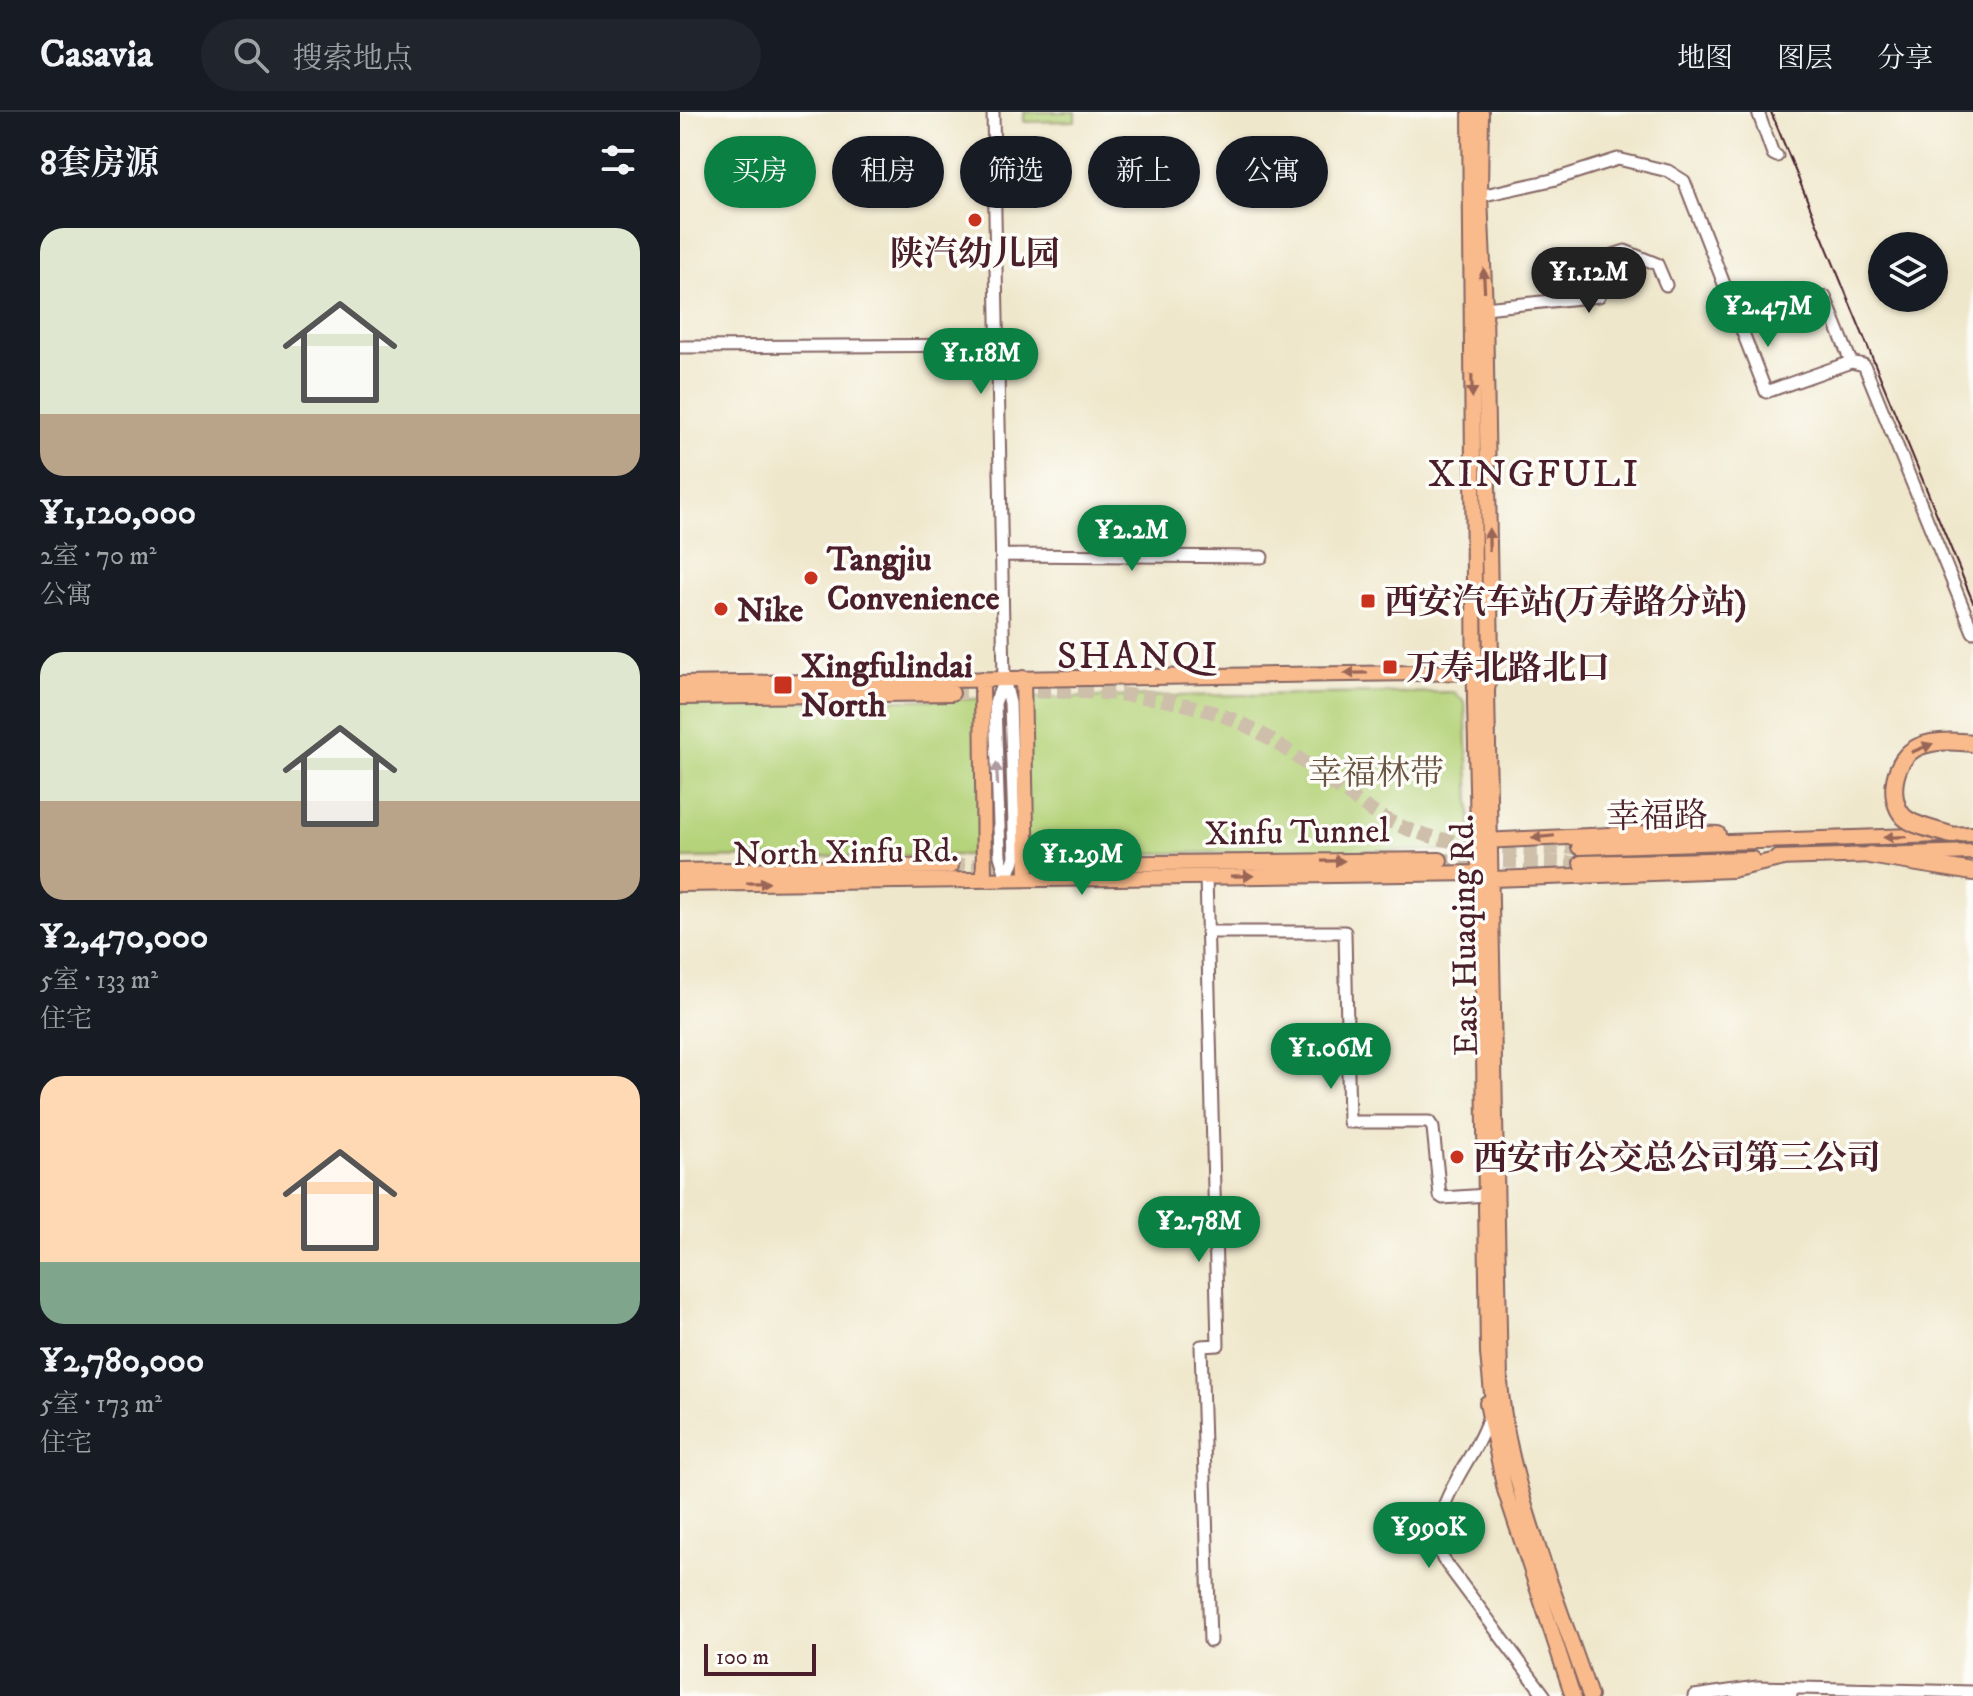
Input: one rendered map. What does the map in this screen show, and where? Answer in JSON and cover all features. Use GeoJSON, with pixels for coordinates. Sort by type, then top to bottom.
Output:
{"type":"FeatureCollection","features":[{"type":"Feature","properties":{"kind":"highway"},"geometry":{"type":"LineString","coordinates":[[1951,835],[1903,816],[1894,797],[1895,784],[1908,754],[1920,745],[1973,743]]}},
{"type":"Feature","properties":{"kind":"highway"},"geometry":{"type":"LineString","coordinates":[[1869,855],[1973,872]]}},
{"type":"Feature","properties":{"kind":"main road","name":"East Huaqing Rd."},"geometry":{"type":"LineString","coordinates":[[1470,112],[1483,672],[1487,691],[1485,841],[1501,1399],[1512,1460],[1586,1695]]}},
{"type":"Feature","properties":{"kind":"main road","name":"East Huaqing Rd."},"geometry":{"type":"LineString","coordinates":[[1481,112],[1480,196],[1485,308],[1483,672]]}},
{"type":"Feature","properties":{"kind":"main road"},"geometry":{"type":"LineString","coordinates":[[680,684],[1483,672]]}},
{"type":"Feature","properties":{"kind":"main road"},"geometry":{"type":"LineString","coordinates":[[1023,678],[1027,878]]}},
{"type":"Feature","properties":{"kind":"main road"},"geometry":{"type":"LineString","coordinates":[[982,679],[984,879]]}},
{"type":"Feature","properties":{"kind":"main road"},"geometry":{"type":"LineString","coordinates":[[680,697],[952,693]]}},
{"type":"Feature","properties":{"kind":"main road"},"geometry":{"type":"LineString","coordinates":[[1485,841],[1673,832],[1705,835],[1800,833],[1855,838],[1973,834]]}},
{"type":"Feature","properties":{"kind":"main road","name":"幸福路"},"geometry":{"type":"LineString","coordinates":[[1579,847],[1855,838]]}},
{"type":"Feature","properties":{"kind":"main road"},"geometry":{"type":"LineString","coordinates":[[1734,864],[1784,858],[1973,852]]}},
{"type":"Feature","properties":{"kind":"main road","name":"Xinfu Tunnel"},"geometry":{"type":"LineString","coordinates":[[1059,864],[1440,860]]}},
{"type":"Feature","properties":{"kind":"main road","name":"幸福路"},"geometry":{"type":"LineString","coordinates":[[1581,863],[1734,864]]}},
{"type":"Feature","properties":{"kind":"main road","name":"North Xinfu Rd."},"geometry":{"type":"LineString","coordinates":[[680,884],[1206,876],[1486,876],[1734,864]]}},
{"type":"Feature","properties":{"kind":"main road"},"geometry":{"type":"LineString","coordinates":[[680,871],[951,866]]}},
{"type":"Feature","properties":{"kind":"main road","name":"East Huaqing Rd."},"geometry":{"type":"LineString","coordinates":[[1486,876],[1483,916],[1490,1380],[1504,1461],[1586,1695]]}},
{"type":"Feature","properties":{"kind":"main road"},"geometry":{"type":"LineString","coordinates":[[1488,1315],[1484,1372],[1489,1416],[1505,1490],[1573,1696]]}},
{"type":"Feature","properties":{"kind":"street"},"geometry":{"type":"LineString","coordinates":[[993,112],[1004,679],[995,703],[1000,856],[1007,879]]}},
{"type":"Feature","properties":{"kind":"street"},"geometry":{"type":"LineString","coordinates":[[1758,112],[1773,154],[1777,156]]}},
{"type":"Feature","properties":{"kind":"street"},"geometry":{"type":"LineString","coordinates":[[1480,196],[1552,180],[1618,159],[1668,171],[1684,181],[1766,392],[1851,362],[1864,365],[1973,632]]}},
{"type":"Feature","properties":{"kind":"street"},"geometry":{"type":"LineString","coordinates":[[1485,308],[1599,296],[1607,257],[1625,251],[1657,264],[1666,285]]}},
{"type":"Feature","properties":{"kind":"street"},"geometry":{"type":"LineString","coordinates":[[1825,297],[1851,362]]}},
{"type":"Feature","properties":{"kind":"street"},"geometry":{"type":"LineString","coordinates":[[680,347],[997,345]]}},
{"type":"Feature","properties":{"kind":"street"},"geometry":{"type":"LineString","coordinates":[[1003,555],[1262,557]]}},
{"type":"Feature","properties":{"kind":"street"},"geometry":{"type":"LineString","coordinates":[[1206,876],[1218,1345],[1201,1346],[1210,1641]]}},
{"type":"Feature","properties":{"kind":"street"},"geometry":{"type":"LineString","coordinates":[[1207,932],[1345,932],[1349,1122],[1429,1122],[1433,1128],[1440,1196],[1487,1195]]}},
{"type":"Feature","properties":{"kind":"street"},"geometry":{"type":"LineString","coordinates":[[1489,1416],[1479,1443],[1445,1502],[1440,1517],[1439,1545],[1449,1567],[1545,1696]]}},
{"type":"Feature","properties":{"kind":"street"},"geometry":{"type":"LineString","coordinates":[[1694,1696],[1757,1687],[1973,1692]]}},
{"type":"Feature","properties":{"kind":"street"},"geometry":{"type":"LineString","coordinates":[[1739,1696],[1835,1696]]}},
{"type":"Feature","properties":{"kind":"green space"},"geometry":{"type":"Polygon","coordinates":[[[1024,112],[1075,112],[1075,121],[1024,122],[1024,112]]]}},
{"type":"Feature","properties":{"kind":"green space","name":"幸福林带"},"geometry":{"type":"Polygon","coordinates":[[[1453,692],[1465,702],[1472,842],[1459,850],[680,858],[680,703],[1453,692]]]}},
{"type":"Feature","properties":{"kind":"tunnel"},"geometry":{"type":"LineString","coordinates":[[952,693],[1092,692],[1196,707],[1229,718],[1265,736],[1367,808],[1415,832],[1498,847],[1579,847]]}},
{"type":"Feature","properties":{"kind":"tunnel"},"geometry":{"type":"LineString","coordinates":[[1440,860],[1581,863]]}},
{"type":"Feature","properties":{"kind":"tunnel"},"geometry":{"type":"LineString","coordinates":[[951,866],[1059,864]]}},
{"type":"Feature","properties":{"kind":"railway"},"geometry":{"type":"LineString","coordinates":[[1771,112],[1973,602]]}},
{"type":"Feature","properties":{"kind":"place","name":"陕汽幼儿园"},"geometry":{"type":"Point","coordinates":[975,220]}},
{"type":"Feature","properties":{"kind":"place","name":"Tangjiu Convenience"},"geometry":{"type":"Point","coordinates":[811,578]}},
{"type":"Feature","properties":{"kind":"place","name":"西安汽车站(万寿路分站)"},"geometry":{"type":"Point","coordinates":[1368,601]}},
{"type":"Feature","properties":{"kind":"place","name":"Nike"},"geometry":{"type":"Point","coordinates":[721,609]}},
{"type":"Feature","properties":{"kind":"place","name":"万寿北路北口"},"geometry":{"type":"Point","coordinates":[1390,667]}},
{"type":"Feature","properties":{"kind":"place","name":"Xingfulindai North"},"geometry":{"type":"Point","coordinates":[783,685]}},
{"type":"Feature","properties":{"kind":"place","name":"西安市公交总公司第三公司"},"geometry":{"type":"Point","coordinates":[1457,1157]}},
{"type":"Feature","properties":{"kind":"district","name":"XINGFULI"},"geometry":{"type":"Point","coordinates":[1534,473]}},
{"type":"Feature","properties":{"kind":"district","name":"SHANQI"},"geometry":{"type":"Point","coordinates":[1138,655]}}]}
